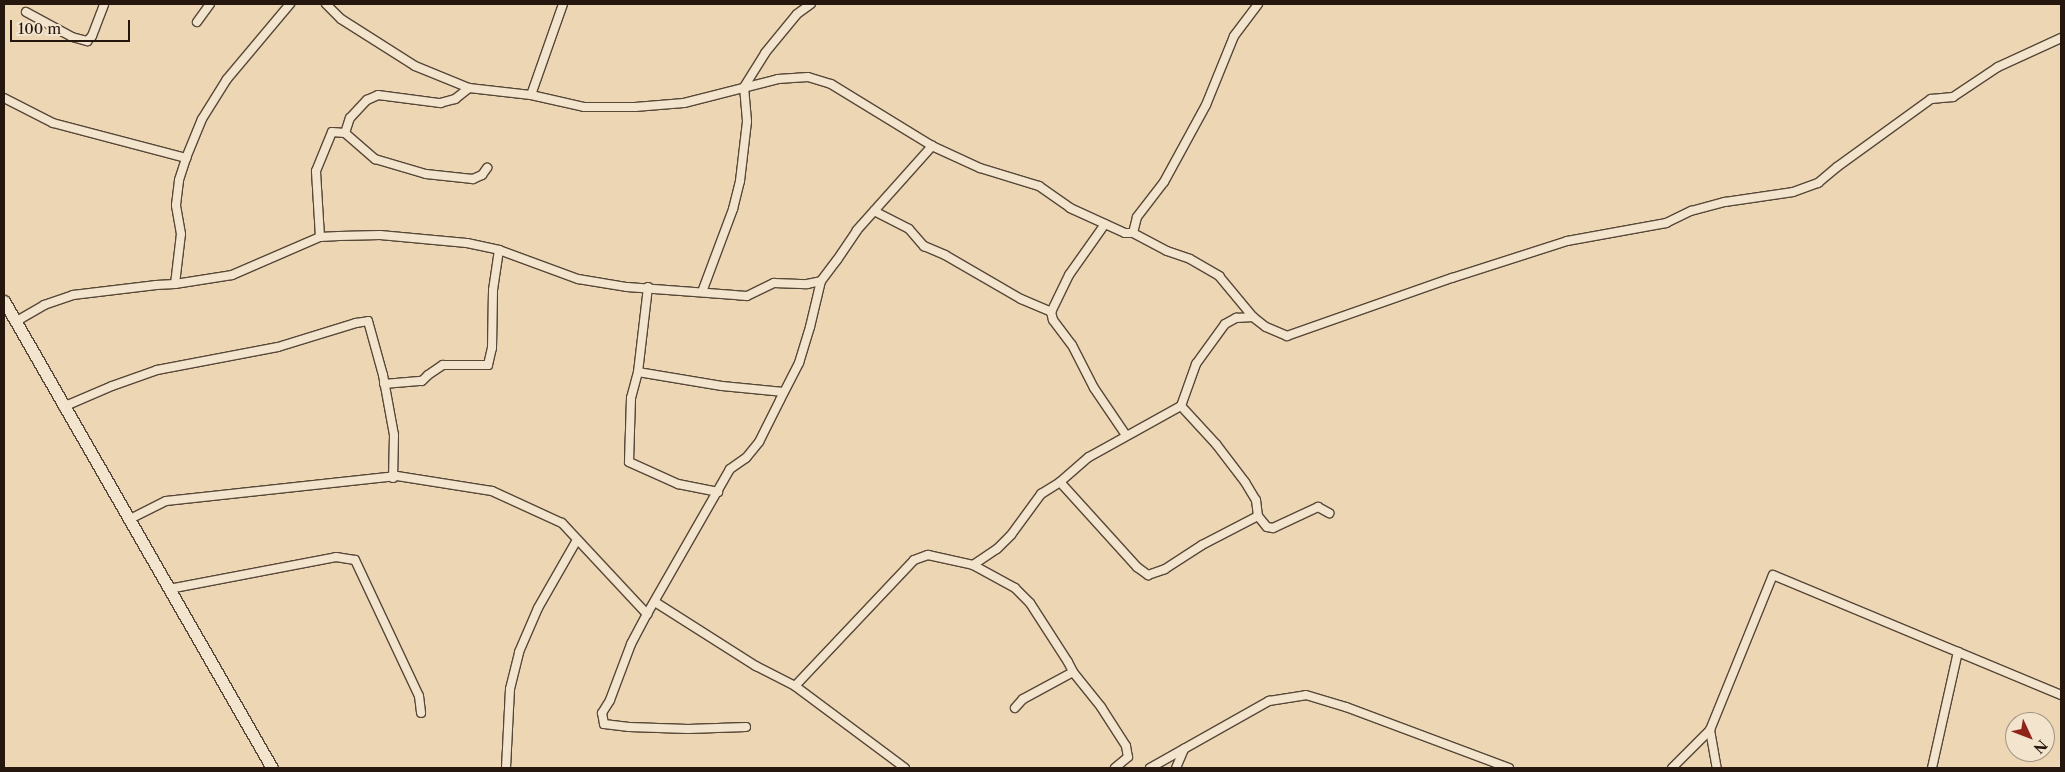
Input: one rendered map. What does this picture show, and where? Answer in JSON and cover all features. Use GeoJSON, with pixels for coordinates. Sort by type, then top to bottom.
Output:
{"type":"FeatureCollection","features":[{"type":"Feature","properties":{"kind":"street"},"geometry":{"type":"LineString","coordinates":[[26,12],[72,37],[88,41],[92,36],[104,4]]}},
{"type":"Feature","properties":{"kind":"street"},"geometry":{"type":"LineString","coordinates":[[197,22],[210,4]]}},
{"type":"Feature","properties":{"kind":"street"},"geometry":{"type":"LineString","coordinates":[[176,284],[181,234],[176,205],[179,180],[186,158],[202,120],[227,78],[290,4]]}},
{"type":"Feature","properties":{"kind":"street"},"geometry":{"type":"LineString","coordinates":[[326,4],[341,18],[415,66],[469,88],[531,96],[584,107],[635,107],[684,103],[778,79],[808,77],[831,84],[932,146],[980,168],[1039,186],[1070,208],[1125,233],[1133,233],[1167,251],[1190,259],[1219,276],[1253,317],[1266,328],[1287,336],[1452,278],[1568,241],[1666,223],[1691,212],[1725,202],[1793,192],[1818,183],[1917,107],[1931,99],[1953,97],[1998,67],[2061,38]]}},
{"type":"Feature","properties":{"kind":"street"},"geometry":{"type":"LineString","coordinates":[[531,96],[563,4]]}},
{"type":"Feature","properties":{"kind":"street"},"geometry":{"type":"LineString","coordinates":[[702,292],[733,209],[740,181],[747,121],[744,87],[765,53],[797,14],[811,4]]}},
{"type":"Feature","properties":{"kind":"street"},"geometry":{"type":"LineString","coordinates":[[1133,233],[1137,217],[1164,182],[1206,105],[1234,36],[1258,4]]}},
{"type":"Feature","properties":{"kind":"street"},"geometry":{"type":"LineString","coordinates":[[345,133],[350,118],[367,100],[378,95],[440,103],[455,99],[469,88]]}},
{"type":"Feature","properties":{"kind":"street"},"geometry":{"type":"LineString","coordinates":[[4,98],[53,123],[186,158]]}},
{"type":"Feature","properties":{"kind":"street"},"geometry":{"type":"LineString","coordinates":[[320,237],[316,171],[332,132],[345,133],[376,159],[426,174],[473,179],[482,175],[488,168]]}},
{"type":"Feature","properties":{"kind":"street"},"geometry":{"type":"LineString","coordinates":[[746,727],[688,729],[604,724],[602,713],[610,700],[631,644],[647,614],[730,469],[746,458],[759,442],[799,363],[821,280],[838,260],[857,230],[932,146]]}},
{"type":"Feature","properties":{"kind":"street"},"geometry":{"type":"LineString","coordinates":[[874,211],[909,229],[924,246],[945,255],[1021,299],[1051,312]]}},
{"type":"Feature","properties":{"kind":"street"},"geometry":{"type":"LineString","coordinates":[[1105,224],[1069,275],[1051,312],[1053,320],[1072,345],[1094,388],[1126,435]]}},
{"type":"Feature","properties":{"kind":"street"},"geometry":{"type":"LineString","coordinates":[[16,322],[44,305],[73,295],[176,284],[232,275],[320,237],[380,235],[419,237],[468,243],[499,250],[578,279],[626,287],[648,287],[747,296],[774,283],[808,284],[821,280]]}},
{"type":"Feature","properties":{"kind":"street"},"geometry":{"type":"LineString","coordinates":[[384,384],[422,381],[443,364],[488,365],[492,348],[493,290],[499,250]]}},
{"type":"Feature","properties":{"kind":"street"},"geometry":{"type":"LineString","coordinates":[[648,287],[638,372],[631,404],[629,462],[678,484],[718,492]]}},
{"type":"Feature","properties":{"kind":"street"},"geometry":{"type":"LineString","coordinates":[[4,301],[63,407],[272,768]]}},
{"type":"Feature","properties":{"kind":"street"},"geometry":{"type":"LineString","coordinates":[[973,565],[992,553],[1011,535],[1041,494],[1060,482],[1088,457],[1181,406],[1196,364],[1220,330],[1225,324],[1236,318],[1253,317]]}},
{"type":"Feature","properties":{"kind":"street"},"geometry":{"type":"LineString","coordinates":[[63,407],[112,386],[157,370],[241,356],[368,321],[384,384],[394,435],[393,478]]}},
{"type":"Feature","properties":{"kind":"street"},"geometry":{"type":"LineString","coordinates":[[638,372],[722,386],[784,392]]}},
{"type":"Feature","properties":{"kind":"street"},"geometry":{"type":"LineString","coordinates":[[1181,406],[1216,444],[1245,482],[1256,500],[1258,516],[1267,527],[1273,528],[1318,507],[1329,513]]}},
{"type":"Feature","properties":{"kind":"street"},"geometry":{"type":"LineString","coordinates":[[128,520],[166,501],[393,478],[397,476],[492,491],[562,523],[647,614]]}},
{"type":"Feature","properties":{"kind":"street"},"geometry":{"type":"LineString","coordinates":[[1060,482],[1137,567],[1148,575],[1165,569],[1202,546],[1258,516]]}},
{"type":"Feature","properties":{"kind":"street"},"geometry":{"type":"LineString","coordinates":[[506,768],[510,688],[519,652],[538,608],[578,540]]}},
{"type":"Feature","properties":{"kind":"street"},"geometry":{"type":"LineString","coordinates":[[795,686],[914,560],[928,555],[973,565],[1023,595],[1052,636],[1073,672],[1101,706],[1126,746],[1128,757],[1116,768]]}},
{"type":"Feature","properties":{"kind":"street"},"geometry":{"type":"LineString","coordinates":[[170,589],[336,557],[355,560],[419,696],[422,713]]}},
{"type":"Feature","properties":{"kind":"street"},"geometry":{"type":"LineString","coordinates":[[1672,768],[1710,730],[1772,575],[2061,695]]}},
{"type":"Feature","properties":{"kind":"street"},"geometry":{"type":"LineString","coordinates":[[655,602],[756,666],[795,686],[905,768]]}},
{"type":"Feature","properties":{"kind":"street"},"geometry":{"type":"LineString","coordinates":[[1932,768],[1958,652]]}},
{"type":"Feature","properties":{"kind":"street"},"geometry":{"type":"LineString","coordinates":[[1015,708],[1024,699],[1073,672]]}},
{"type":"Feature","properties":{"kind":"street"},"geometry":{"type":"LineString","coordinates":[[1150,768],[1269,701],[1306,695],[1509,768]]}},
{"type":"Feature","properties":{"kind":"street"},"geometry":{"type":"LineString","coordinates":[[1710,730],[1716,768]]}},
{"type":"Feature","properties":{"kind":"street"},"geometry":{"type":"LineString","coordinates":[[1176,768],[1184,749]]}}]}
